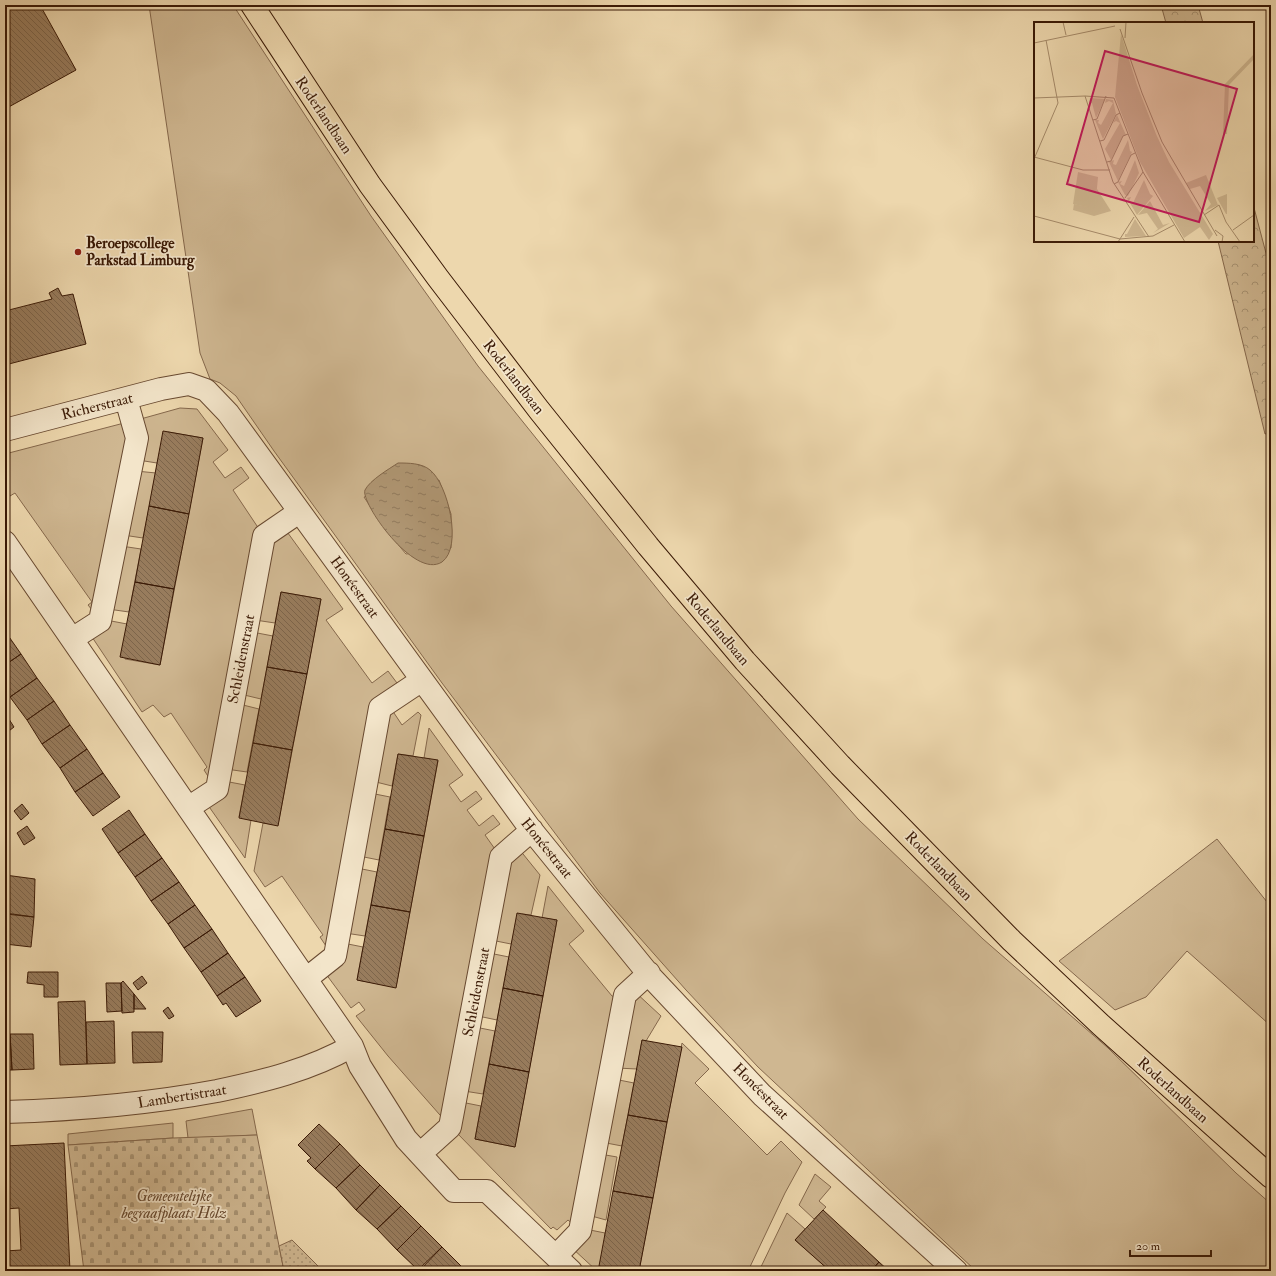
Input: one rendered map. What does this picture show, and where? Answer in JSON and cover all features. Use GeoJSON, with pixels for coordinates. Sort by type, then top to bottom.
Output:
{"type":"FeatureCollection","features":[{"type":"Feature","properties":{"kind":"main road","name":"Roderlandbaan"},"geometry":{"type":"LineString","coordinates":[[252,5],[370,185],[438,278],[638,534],[745,661],[840,765],[1012,941],[1101,1025],[1271,1177]]}},
{"type":"Feature","properties":{"kind":"street","name":"Richerstraat"},"geometry":{"type":"LineString","coordinates":[[5,430],[189,384]]}},
{"type":"Feature","properties":{"kind":"street","name":"Honéestraat"},"geometry":{"type":"LineString","coordinates":[[189,384],[206,390],[216,399],[532,830],[649,973],[762,1096],[956,1271]]}},
{"type":"Feature","properties":{"kind":"street"},"geometry":{"type":"LineString","coordinates":[[72,639],[100,621],[137,438],[126,399]]}},
{"type":"Feature","properties":{"kind":"street","name":"Schleidenstraat"},"geometry":{"type":"LineString","coordinates":[[188,808],[217,788],[264,536],[300,512]]}},
{"type":"Feature","properties":{"kind":"street"},"geometry":{"type":"LineString","coordinates":[[5,542],[352,1046],[360,1066],[406,1139],[454,1191],[487,1191],[563,1264],[580,1230],[625,995],[649,973]]}},
{"type":"Feature","properties":{"kind":"street"},"geometry":{"type":"LineString","coordinates":[[306,979],[335,956],[380,708],[422,680]]}},
{"type":"Feature","properties":{"kind":"street","name":"Schleidenstraat"},"geometry":{"type":"LineString","coordinates":[[420,1154],[450,1127],[501,857],[532,830]]}},
{"type":"Feature","properties":{"kind":"street","name":"Lambertistraat"},"geometry":{"type":"LineString","coordinates":[[5,1112],[112,1107],[178,1098],[240,1086],[298,1070],[326,1060],[352,1046]]}},
{"type":"Feature","properties":{"kind":"green space"},"geometry":{"type":"Polygon","coordinates":[[[149,5],[233,5],[371,216],[478,366],[671,606],[858,819],[983,939],[1108,1048],[1236,1173],[1271,1204],[1271,1271],[976,1271],[758,1067],[686,990],[600,893],[442,683],[274,451],[236,396],[220,383],[210,379],[200,353],[149,5]],[[439,480],[364,497],[386,530],[406,554],[451,548],[451,514],[439,480]]]}},
{"type":"Feature","properties":{"kind":"green space"},"geometry":{"type":"Polygon","coordinates":[[[1161,5],[1198,5],[1203,22],[1166,22],[1161,5]]]}},
{"type":"Feature","properties":{"kind":"green space"},"geometry":{"type":"Polygon","coordinates":[[[1254,208],[1271,272],[1271,432],[1265,434],[1218,242],[1254,242],[1254,208]]]}},
{"type":"Feature","properties":{"kind":"green space"},"geometry":{"type":"Polygon","coordinates":[[[180,408],[197,409],[228,450],[213,462],[225,478],[241,467],[249,478],[233,490],[261,532],[213,784],[204,770],[207,767],[171,713],[164,717],[153,705],[142,712],[90,634],[106,620],[127,624],[125,659],[160,665],[203,438],[168,432],[157,463],[138,460],[137,420],[180,408]]]}},
{"type":"Feature","properties":{"kind":"green space"},"geometry":{"type":"Polygon","coordinates":[[[128,422],[132,435],[97,616],[88,605],[92,602],[15,493],[5,499],[5,454],[128,422]]]}},
{"type":"Feature","properties":{"kind":"green space"},"geometry":{"type":"Polygon","coordinates":[[[136,471],[156,473],[143,538],[123,535],[136,471]]]}},
{"type":"Feature","properties":{"kind":"green space"},"geometry":{"type":"Polygon","coordinates":[[[285,529],[343,609],[326,620],[372,683],[388,671],[400,687],[375,705],[330,952],[320,937],[323,935],[282,876],[265,887],[254,871],[263,823],[278,825],[321,599],[281,592],[275,623],[255,620],[270,539],[285,529]]]}},
{"type":"Feature","properties":{"kind":"green space"},"geometry":{"type":"Polygon","coordinates":[[[121,546],[141,549],[129,612],[108,609],[121,546]]]}},
{"type":"Feature","properties":{"kind":"green space"},"geometry":{"type":"Polygon","coordinates":[[[252,632],[273,636],[261,699],[240,694],[252,632]]]}},
{"type":"Feature","properties":{"kind":"green space"},"geometry":{"type":"Polygon","coordinates":[[[239,704],[259,709],[247,772],[226,769],[239,704]]]}},
{"type":"Feature","properties":{"kind":"green space"},"geometry":{"type":"Polygon","coordinates":[[[390,707],[402,725],[418,712],[421,715],[413,756],[398,754],[392,786],[372,781],[390,707]]]}},
{"type":"Feature","properties":{"kind":"green space"},"geometry":{"type":"Polygon","coordinates":[[[429,728],[463,775],[449,785],[461,802],[476,791],[482,799],[467,810],[479,826],[493,815],[500,824],[485,835],[497,852],[447,1123],[388,1056],[356,1016],[365,1010],[359,1002],[351,1008],[323,970],[343,943],[363,947],[357,980],[396,987],[438,761],[424,758],[429,728]]]}},
{"type":"Feature","properties":{"kind":"green space"},"geometry":{"type":"Polygon","coordinates":[[[224,781],[245,785],[239,817],[251,820],[245,858],[205,801],[224,781]]]}},
{"type":"Feature","properties":{"kind":"green space"},"geometry":{"type":"Polygon","coordinates":[[[370,793],[390,797],[379,860],[359,856],[370,793]]]}},
{"type":"Feature","properties":{"kind":"green space"},"geometry":{"type":"Polygon","coordinates":[[[1217,839],[1271,907],[1271,1026],[1187,951],[1146,997],[1115,1010],[1059,961],[1217,839]]]}},
{"type":"Feature","properties":{"kind":"green space"},"geometry":{"type":"Polygon","coordinates":[[[519,849],[540,875],[531,915],[522,914],[511,944],[491,940],[506,860],[519,849]]]}},
{"type":"Feature","properties":{"kind":"green space"},"geometry":{"type":"Polygon","coordinates":[[[357,868],[377,872],[365,936],[345,933],[357,868]]]}},
{"type":"Feature","properties":{"kind":"green space"},"geometry":{"type":"Polygon","coordinates":[[[548,886],[584,931],[569,944],[612,996],[615,997],[575,1226],[568,1220],[557,1230],[553,1227],[551,1229],[455,1131],[461,1102],[481,1106],[475,1139],[515,1147],[557,920],[542,918],[548,886]]]}},
{"type":"Feature","properties":{"kind":"green space"},"geometry":{"type":"Polygon","coordinates":[[[489,953],[509,957],[497,1020],[478,1016],[489,953]]]}},
{"type":"Feature","properties":{"kind":"green space"},"geometry":{"type":"Polygon","coordinates":[[[634,991],[661,1016],[646,1041],[642,1040],[637,1069],[617,1068],[634,991]]]}},
{"type":"Feature","properties":{"kind":"green space"},"geometry":{"type":"Polygon","coordinates":[[[475,1027],[495,1031],[483,1094],[464,1091],[475,1027]]]}},
{"type":"Feature","properties":{"kind":"green space"},"geometry":{"type":"Polygon","coordinates":[[[682,1043],[709,1069],[695,1083],[767,1155],[781,1141],[802,1162],[785,1193],[748,1271],[639,1271],[682,1043]]]}},
{"type":"Feature","properties":{"kind":"green space"},"geometry":{"type":"Polygon","coordinates":[[[614,1079],[634,1083],[622,1146],[601,1142],[614,1079]]]}},
{"type":"Feature","properties":{"kind":"green space"},"geometry":{"type":"Polygon","coordinates":[[[252,1109],[257,1135],[188,1138],[186,1121],[252,1109]]]}},
{"type":"Feature","properties":{"kind":"green space"},"geometry":{"type":"Polygon","coordinates":[[[173,1123],[173,1138],[68,1145],[68,1134],[173,1123]]]}},
{"type":"Feature","properties":{"kind":"green space","name":"Gemeentelijke begraafplaats Holz"},"geometry":{"type":"Polygon","coordinates":[[[257,1135],[284,1271],[84,1271],[68,1145],[173,1138],[257,1135]]]}},
{"type":"Feature","properties":{"kind":"green space"},"geometry":{"type":"Polygon","coordinates":[[[600,1154],[617,1157],[606,1220],[588,1215],[600,1154]]]}},
{"type":"Feature","properties":{"kind":"green space"},"geometry":{"type":"Polygon","coordinates":[[[815,1174],[831,1187],[819,1201],[826,1207],[814,1219],[799,1205],[815,1174]]]}},
{"type":"Feature","properties":{"kind":"green space"},"geometry":{"type":"Polygon","coordinates":[[[787,1213],[805,1229],[795,1240],[830,1271],[759,1271],[787,1213]]]}},
{"type":"Feature","properties":{"kind":"green space"},"geometry":{"type":"Polygon","coordinates":[[[585,1229],[605,1233],[604,1267],[623,1271],[597,1271],[572,1248],[585,1229]]]}},
{"type":"Feature","properties":{"kind":"green space"},"geometry":{"type":"Polygon","coordinates":[[[292,1240],[323,1271],[284,1271],[279,1246],[292,1240]]]}},
{"type":"Feature","properties":{"kind":"water"},"geometry":{"type":"Polygon","coordinates":[[[398,463],[415,464],[427,468],[437,477],[442,488],[451,516],[452,543],[448,554],[442,562],[430,565],[417,560],[391,537],[371,509],[366,497],[365,490],[367,486],[398,463]]]}},
{"type":"Feature","properties":{"kind":"building"},"geometry":{"type":"Polygon","coordinates":[[[5,5],[40,5],[76,70],[5,109],[5,5]]]}},
{"type":"Feature","properties":{"kind":"building"},"geometry":{"type":"Polygon","coordinates":[[[58,288],[62,296],[73,294],[86,344],[5,365],[5,311],[52,299],[49,293],[58,288]]]}},
{"type":"Feature","properties":{"kind":"building"},"geometry":{"type":"Polygon","coordinates":[[[163,431],[203,438],[189,514],[149,506],[163,431]]]}},
{"type":"Feature","properties":{"kind":"building"},"geometry":{"type":"Polygon","coordinates":[[[149,506],[189,514],[174,589],[135,582],[149,506]]]}},
{"type":"Feature","properties":{"kind":"building"},"geometry":{"type":"Polygon","coordinates":[[[135,582],[174,589],[160,665],[120,657],[135,582]]]}},
{"type":"Feature","properties":{"kind":"building"},"geometry":{"type":"Polygon","coordinates":[[[281,592],[321,599],[307,674],[267,667],[281,592]]]}},
{"type":"Feature","properties":{"kind":"building"},"geometry":{"type":"Polygon","coordinates":[[[5,631],[21,654],[5,665],[5,631]]]}},
{"type":"Feature","properties":{"kind":"building"},"geometry":{"type":"Polygon","coordinates":[[[21,654],[37,678],[10,697],[5,690],[5,665],[21,654]]]}},
{"type":"Feature","properties":{"kind":"building"},"geometry":{"type":"Polygon","coordinates":[[[267,667],[307,674],[292,750],[253,743],[267,667]]]}},
{"type":"Feature","properties":{"kind":"building"},"geometry":{"type":"Polygon","coordinates":[[[37,678],[54,701],[27,720],[10,697],[37,678]]]}},
{"type":"Feature","properties":{"kind":"building"},"geometry":{"type":"Polygon","coordinates":[[[54,701],[70,725],[42,744],[27,720],[54,701]]]}},
{"type":"Feature","properties":{"kind":"building"},"geometry":{"type":"Polygon","coordinates":[[[7,716],[14,727],[5,734],[5,717],[7,716]]]}},
{"type":"Feature","properties":{"kind":"building"},"geometry":{"type":"Polygon","coordinates":[[[70,725],[87,749],[60,768],[42,744],[70,725]]]}},
{"type":"Feature","properties":{"kind":"building"},"geometry":{"type":"Polygon","coordinates":[[[253,743],[292,750],[278,826],[239,818],[253,743]]]}},
{"type":"Feature","properties":{"kind":"building"},"geometry":{"type":"Polygon","coordinates":[[[87,749],[103,773],[75,792],[60,768],[87,749]]]}},
{"type":"Feature","properties":{"kind":"building"},"geometry":{"type":"Polygon","coordinates":[[[398,754],[438,760],[424,836],[385,829],[398,754]]]}},
{"type":"Feature","properties":{"kind":"building"},"geometry":{"type":"Polygon","coordinates":[[[103,773],[120,797],[93,816],[75,792],[103,773]]]}},
{"type":"Feature","properties":{"kind":"building"},"geometry":{"type":"Polygon","coordinates":[[[22,804],[29,813],[21,820],[14,811],[22,804]]]}},
{"type":"Feature","properties":{"kind":"building"},"geometry":{"type":"Polygon","coordinates":[[[129,810],[145,834],[118,853],[102,829],[129,810]]]}},
{"type":"Feature","properties":{"kind":"building"},"geometry":{"type":"Polygon","coordinates":[[[27,826],[35,838],[24,845],[17,833],[27,826]]]}},
{"type":"Feature","properties":{"kind":"building"},"geometry":{"type":"Polygon","coordinates":[[[385,829],[424,836],[410,912],[371,905],[385,829]]]}},
{"type":"Feature","properties":{"kind":"building"},"geometry":{"type":"Polygon","coordinates":[[[145,834],[162,858],[135,877],[118,853],[145,834]]]}},
{"type":"Feature","properties":{"kind":"building"},"geometry":{"type":"Polygon","coordinates":[[[162,858],[179,882],[151,901],[135,877],[162,858]]]}},
{"type":"Feature","properties":{"kind":"building"},"geometry":{"type":"Polygon","coordinates":[[[5,875],[35,879],[34,917],[5,913],[5,875]]]}},
{"type":"Feature","properties":{"kind":"building"},"geometry":{"type":"Polygon","coordinates":[[[179,882],[195,905],[168,924],[151,901],[179,882]]]}},
{"type":"Feature","properties":{"kind":"building"},"geometry":{"type":"Polygon","coordinates":[[[195,905],[212,929],[184,948],[168,924],[195,905]]]}},
{"type":"Feature","properties":{"kind":"building"},"geometry":{"type":"Polygon","coordinates":[[[371,905],[410,912],[396,988],[357,980],[371,905]]]}},
{"type":"Feature","properties":{"kind":"building"},"geometry":{"type":"Polygon","coordinates":[[[517,913],[557,920],[543,996],[503,988],[517,913]]]}},
{"type":"Feature","properties":{"kind":"building"},"geometry":{"type":"Polygon","coordinates":[[[6,914],[34,917],[31,947],[5,944],[6,914]]]}},
{"type":"Feature","properties":{"kind":"building"},"geometry":{"type":"Polygon","coordinates":[[[212,929],[228,953],[201,972],[184,948],[212,929]]]}},
{"type":"Feature","properties":{"kind":"building"},"geometry":{"type":"Polygon","coordinates":[[[228,953],[245,977],[217,996],[201,972],[228,953]]]}},
{"type":"Feature","properties":{"kind":"building"},"geometry":{"type":"Polygon","coordinates":[[[28,972],[58,972],[58,997],[44,997],[44,985],[27,983],[28,972]]]}},
{"type":"Feature","properties":{"kind":"building"},"geometry":{"type":"Polygon","coordinates":[[[142,976],[147,983],[138,990],[133,983],[142,976]]]}},
{"type":"Feature","properties":{"kind":"building"},"geometry":{"type":"Polygon","coordinates":[[[245,977],[261,1001],[236,1017],[226,1003],[223,1005],[217,996],[245,977]]]}},
{"type":"Feature","properties":{"kind":"building"},"geometry":{"type":"Polygon","coordinates":[[[123,981],[134,994],[134,1012],[122,1013],[121,983],[123,981]]]}},
{"type":"Feature","properties":{"kind":"building"},"geometry":{"type":"Polygon","coordinates":[[[106,983],[121,983],[122,1011],[107,1012],[106,983]]]}},
{"type":"Feature","properties":{"kind":"building"},"geometry":{"type":"Polygon","coordinates":[[[503,988],[543,996],[529,1072],[489,1064],[503,988]]]}},
{"type":"Feature","properties":{"kind":"building"},"geometry":{"type":"Polygon","coordinates":[[[134,994],[146,1009],[134,1009],[134,994]]]}},
{"type":"Feature","properties":{"kind":"building"},"geometry":{"type":"Polygon","coordinates":[[[85,1001],[87,1064],[60,1065],[58,1002],[85,1001]]]}},
{"type":"Feature","properties":{"kind":"building"},"geometry":{"type":"Polygon","coordinates":[[[168,1007],[174,1016],[169,1019],[163,1011],[168,1007]]]}},
{"type":"Feature","properties":{"kind":"building"},"geometry":{"type":"Polygon","coordinates":[[[114,1021],[115,1063],[87,1064],[86,1022],[114,1021]]]}},
{"type":"Feature","properties":{"kind":"building"},"geometry":{"type":"Polygon","coordinates":[[[132,1032],[163,1032],[162,1062],[133,1063],[132,1032]]]}},
{"type":"Feature","properties":{"kind":"building"},"geometry":{"type":"Polygon","coordinates":[[[5,1034],[10,1034],[12,1070],[5,1070],[5,1034]]]}},
{"type":"Feature","properties":{"kind":"building"},"geometry":{"type":"Polygon","coordinates":[[[10,1034],[33,1034],[34,1069],[12,1070],[10,1034]]]}},
{"type":"Feature","properties":{"kind":"building"},"geometry":{"type":"Polygon","coordinates":[[[642,1040],[682,1047],[667,1122],[628,1115],[642,1040]]]}},
{"type":"Feature","properties":{"kind":"building"},"geometry":{"type":"Polygon","coordinates":[[[489,1064],[529,1072],[515,1147],[475,1139],[489,1064]]]}},
{"type":"Feature","properties":{"kind":"building"},"geometry":{"type":"Polygon","coordinates":[[[628,1115],[667,1122],[653,1198],[613,1191],[628,1115]]]}},
{"type":"Feature","properties":{"kind":"building"},"geometry":{"type":"Polygon","coordinates":[[[319,1124],[340,1144],[315,1169],[307,1161],[311,1158],[298,1145],[319,1124]]]}},
{"type":"Feature","properties":{"kind":"building"},"geometry":{"type":"Polygon","coordinates":[[[64,1143],[70,1271],[5,1271],[5,1251],[21,1250],[19,1208],[5,1209],[5,1146],[64,1143]]]}},
{"type":"Feature","properties":{"kind":"building"},"geometry":{"type":"Polygon","coordinates":[[[340,1144],[360,1165],[336,1188],[315,1169],[340,1144]]]}},
{"type":"Feature","properties":{"kind":"building"},"geometry":{"type":"Polygon","coordinates":[[[360,1165],[380,1185],[356,1210],[336,1188],[360,1165]]]}},
{"type":"Feature","properties":{"kind":"building"},"geometry":{"type":"Polygon","coordinates":[[[380,1185],[401,1206],[377,1229],[356,1210],[380,1185]]]}},
{"type":"Feature","properties":{"kind":"building"},"geometry":{"type":"Polygon","coordinates":[[[613,1191],[653,1198],[639,1271],[623,1271],[599,1266],[613,1191]]]}},
{"type":"Feature","properties":{"kind":"building"},"geometry":{"type":"Polygon","coordinates":[[[401,1206],[421,1226],[397,1250],[377,1229],[401,1206]]]}},
{"type":"Feature","properties":{"kind":"building"},"geometry":{"type":"Polygon","coordinates":[[[823,1210],[879,1262],[871,1271],[830,1271],[795,1240],[823,1210]]]}},
{"type":"Feature","properties":{"kind":"building"},"geometry":{"type":"Polygon","coordinates":[[[421,1226],[442,1247],[418,1270],[397,1250],[421,1226]]]}},
{"type":"Feature","properties":{"kind":"building"},"geometry":{"type":"Polygon","coordinates":[[[442,1247],[462,1267],[458,1271],[419,1271],[442,1247]]]}},
{"type":"Feature","properties":{"kind":"building"},"geometry":{"type":"Polygon","coordinates":[[[879,1262],[889,1271],[871,1271],[879,1262]]]}},
{"type":"Feature","properties":{"kind":"place","name":"Beroepscollege Parkstad Limburg"},"geometry":{"type":"Point","coordinates":[78,252]}}]}
